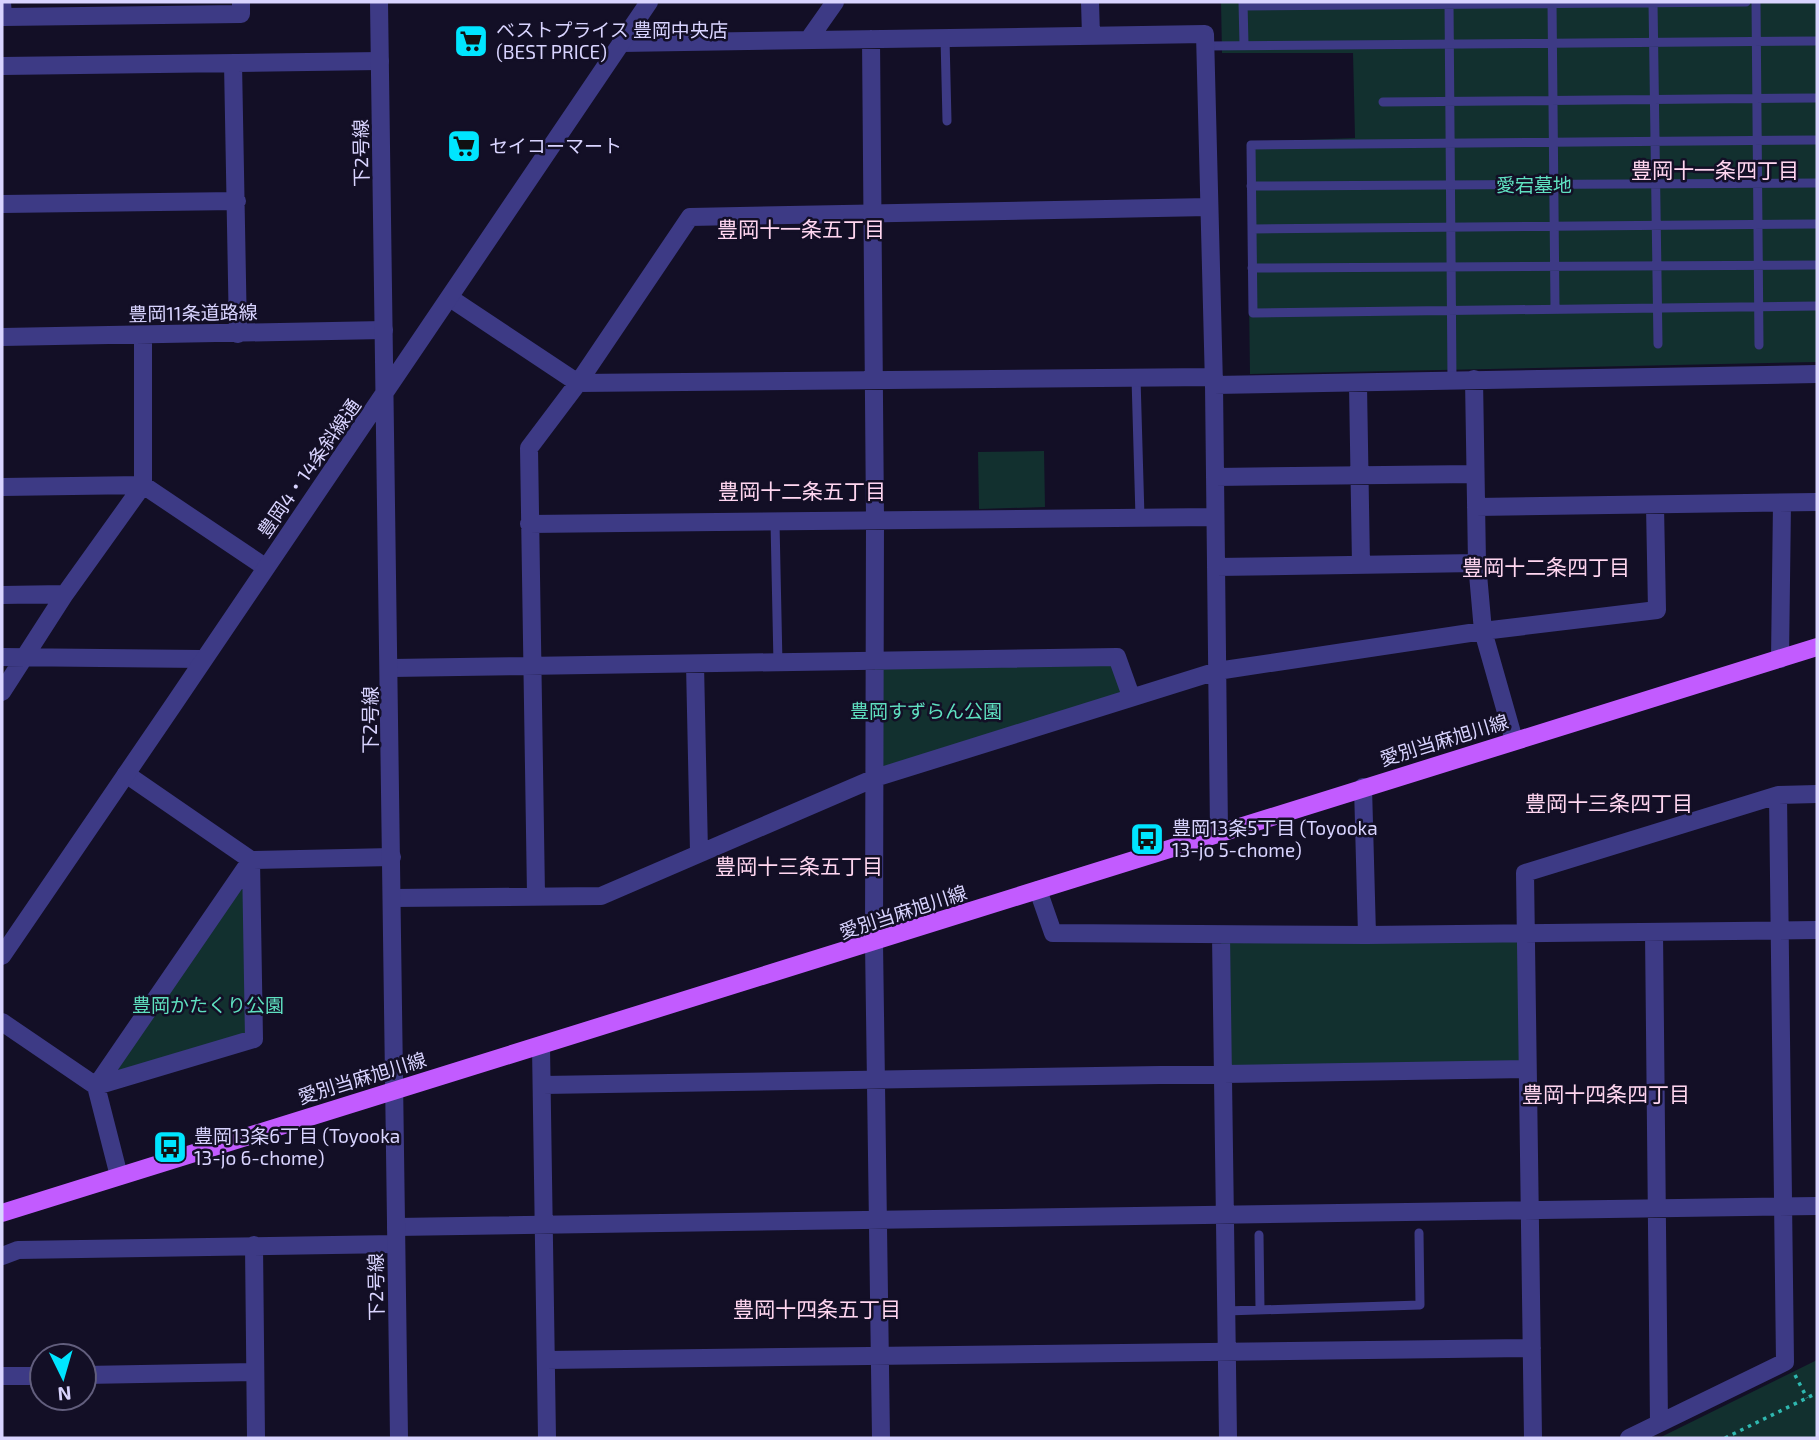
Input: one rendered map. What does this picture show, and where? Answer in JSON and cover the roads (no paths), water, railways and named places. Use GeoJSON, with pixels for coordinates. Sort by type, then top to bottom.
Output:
{"type":"FeatureCollection","features":[{"type":"Feature","properties":{"kind":"main road","name":"愛別当麻旭川線"},"geometry":{"type":"LineString","coordinates":[[2,1213],[395,1088],[541,1047],[1219,832],[1817,648]]}},
{"type":"Feature","properties":{"kind":"street"},"geometry":{"type":"LineString","coordinates":[[2,2],[3,18],[241,14],[241,2]]}},
{"type":"Feature","properties":{"kind":"street","name":"下2号線"},"geometry":{"type":"LineString","coordinates":[[379,2],[391,668],[400,1438]]}},
{"type":"Feature","properties":{"kind":"street","name":"豊岡4・14条斜線通"},"geometry":{"type":"LineString","coordinates":[[2,956],[265,567],[385,397],[649,2]]}},
{"type":"Feature","properties":{"kind":"street"},"geometry":{"type":"LineString","coordinates":[[809,39],[835,2]]}},
{"type":"Feature","properties":{"kind":"street"},"geometry":{"type":"LineString","coordinates":[[1090,2],[1091,36]]}},
{"type":"Feature","properties":{"kind":"street"},"geometry":{"type":"LineString","coordinates":[[621,43],[1091,36],[1205,40],[1214,381],[1219,832]]}},
{"type":"Feature","properties":{"kind":"street"},"geometry":{"type":"LineString","coordinates":[[871,39],[876,662],[874,943],[881,1438]]}},
{"type":"Feature","properties":{"kind":"street"},"geometry":{"type":"LineString","coordinates":[[2,66],[380,61]]}},
{"type":"Feature","properties":{"kind":"street"},"geometry":{"type":"LineString","coordinates":[[233,62],[238,334]]}},
{"type":"Feature","properties":{"kind":"street"},"geometry":{"type":"LineString","coordinates":[[2,204],[237,201]]}},
{"type":"Feature","properties":{"kind":"street"},"geometry":{"type":"LineString","coordinates":[[536,895],[529,448],[578,383],[690,217],[1209,207]]}},
{"type":"Feature","properties":{"kind":"street"},"geometry":{"type":"LineString","coordinates":[[450,298],[578,383],[1136,378],[1358,385],[1474,379],[1817,374]]}},
{"type":"Feature","properties":{"kind":"street","name":"豊岡11条道路線"},"geometry":{"type":"LineString","coordinates":[[2,337],[384,330]]}},
{"type":"Feature","properties":{"kind":"street"},"geometry":{"type":"LineString","coordinates":[[2,692],[65,594],[143,485],[143,335]]}},
{"type":"Feature","properties":{"kind":"street"},"geometry":{"type":"LineString","coordinates":[[1474,379],[1477,563],[1483,631],[1514,740]]}},
{"type":"Feature","properties":{"kind":"street"},"geometry":{"type":"LineString","coordinates":[[1358,385],[1361,565]]}},
{"type":"Feature","properties":{"kind":"street"},"geometry":{"type":"LineString","coordinates":[[1215,477],[1475,474]]}},
{"type":"Feature","properties":{"kind":"street"},"geometry":{"type":"LineString","coordinates":[[2,486],[143,485],[265,567]]}},
{"type":"Feature","properties":{"kind":"street"},"geometry":{"type":"LineString","coordinates":[[1476,507],[1817,502]]}},
{"type":"Feature","properties":{"kind":"street"},"geometry":{"type":"LineString","coordinates":[[1780,659],[1782,503]]}},
{"type":"Feature","properties":{"kind":"street"},"geometry":{"type":"LineString","coordinates":[[393,898],[601,896],[875,778],[1130,696],[1217,671],[1483,631],[1657,610],[1655,506]]}},
{"type":"Feature","properties":{"kind":"street"},"geometry":{"type":"LineString","coordinates":[[530,524],[1215,517]]}},
{"type":"Feature","properties":{"kind":"street"},"geometry":{"type":"LineString","coordinates":[[1216,567],[1477,563]]}},
{"type":"Feature","properties":{"kind":"street"},"geometry":{"type":"LineString","coordinates":[[2,595],[65,594]]}},
{"type":"Feature","properties":{"kind":"street"},"geometry":{"type":"LineString","coordinates":[[2,657],[202,659]]}},
{"type":"Feature","properties":{"kind":"street"},"geometry":{"type":"LineString","coordinates":[[391,668],[1117,657],[1130,696]]}},
{"type":"Feature","properties":{"kind":"street"},"geometry":{"type":"LineString","coordinates":[[695,664],[699,852]]}},
{"type":"Feature","properties":{"kind":"street"},"geometry":{"type":"LineString","coordinates":[[126,774],[251,860],[392,857]]}},
{"type":"Feature","properties":{"kind":"street"},"geometry":{"type":"LineString","coordinates":[[1363,787],[1367,935]]}},
{"type":"Feature","properties":{"kind":"street"},"geometry":{"type":"LineString","coordinates":[[1533,1438],[1525,873],[1778,795],[1817,794]]}},
{"type":"Feature","properties":{"kind":"street"},"geometry":{"type":"LineString","coordinates":[[1629,1438],[1785,1362],[1778,795]]}},
{"type":"Feature","properties":{"kind":"street"},"geometry":{"type":"LineString","coordinates":[[96,1086],[251,860]]}},
{"type":"Feature","properties":{"kind":"street"},"geometry":{"type":"LineString","coordinates":[[96,1086],[254,1040],[251,860]]}},
{"type":"Feature","properties":{"kind":"street"},"geometry":{"type":"LineString","coordinates":[[1038,890],[1053,933],[1367,935],[1817,930]]}},
{"type":"Feature","properties":{"kind":"street"},"geometry":{"type":"LineString","coordinates":[[1654,932],[1659,1423]]}},
{"type":"Feature","properties":{"kind":"street"},"geometry":{"type":"LineString","coordinates":[[1221,935],[1228,1438]]}},
{"type":"Feature","properties":{"kind":"street"},"geometry":{"type":"LineString","coordinates":[[2,1022],[96,1086],[119,1176]]}},
{"type":"Feature","properties":{"kind":"street"},"geometry":{"type":"LineString","coordinates":[[541,1047],[547,1438]]}},
{"type":"Feature","properties":{"kind":"street"},"geometry":{"type":"LineString","coordinates":[[543,1085],[1527,1069]]}},
{"type":"Feature","properties":{"kind":"street"},"geometry":{"type":"LineString","coordinates":[[2,1256],[18,1250],[254,1245],[544,1224],[1817,1206]]}},
{"type":"Feature","properties":{"kind":"street"},"geometry":{"type":"LineString","coordinates":[[254,1245],[256,1438]]}},
{"type":"Feature","properties":{"kind":"street"},"geometry":{"type":"LineString","coordinates":[[546,1360],[1532,1348]]}},
{"type":"Feature","properties":{"kind":"street"},"geometry":{"type":"LineString","coordinates":[[98,1375],[255,1372]]}},
{"type":"Feature","properties":{"kind":"street"},"geometry":{"type":"LineString","coordinates":[[2,1376],[28,1376]]}},
{"type":"Feature","properties":{"kind":"lane"},"geometry":{"type":"LineString","coordinates":[[1653,2],[1658,344]]}},
{"type":"Feature","properties":{"kind":"lane"},"geometry":{"type":"LineString","coordinates":[[1244,45],[1243,4],[1746,2]]}},
{"type":"Feature","properties":{"kind":"lane"},"geometry":{"type":"LineString","coordinates":[[1756,2],[1759,345]]}},
{"type":"Feature","properties":{"kind":"lane"},"geometry":{"type":"LineString","coordinates":[[1449,3],[1452,380]]}},
{"type":"Feature","properties":{"kind":"lane"},"geometry":{"type":"LineString","coordinates":[[1552,3],[1555,308]]}},
{"type":"Feature","properties":{"kind":"lane"},"geometry":{"type":"LineString","coordinates":[[945,38],[947,121]]}},
{"type":"Feature","properties":{"kind":"lane"},"geometry":{"type":"LineString","coordinates":[[1205,40],[1244,45],[1817,41]]}},
{"type":"Feature","properties":{"kind":"lane"},"geometry":{"type":"LineString","coordinates":[[1383,102],[1817,98]]}},
{"type":"Feature","properties":{"kind":"lane"},"geometry":{"type":"LineString","coordinates":[[1817,140],[1251,145],[1253,313],[1817,306]]}},
{"type":"Feature","properties":{"kind":"lane"},"geometry":{"type":"LineString","coordinates":[[1251,186],[1817,183]]}},
{"type":"Feature","properties":{"kind":"lane"},"geometry":{"type":"LineString","coordinates":[[1252,229],[1817,224]]}},
{"type":"Feature","properties":{"kind":"lane"},"geometry":{"type":"LineString","coordinates":[[1252,268],[1817,265]]}},
{"type":"Feature","properties":{"kind":"lane"},"geometry":{"type":"LineString","coordinates":[[1136,378],[1140,517]]}},
{"type":"Feature","properties":{"kind":"lane"},"geometry":{"type":"LineString","coordinates":[[775,523],[778,664]]}},
{"type":"Feature","properties":{"kind":"lane"},"geometry":{"type":"LineString","coordinates":[[1226,1311],[1420,1305],[1419,1233]]}},
{"type":"Feature","properties":{"kind":"lane"},"geometry":{"type":"LineString","coordinates":[[1259,1235],[1260,1309]]}},
{"type":"Feature","properties":{"kind":"place","name":"ベストプライス 豊岡中央店 (BEST PRICE)"},"geometry":{"type":"Point","coordinates":[471,41]}},
{"type":"Feature","properties":{"kind":"place","name":"セイコーマート"},"geometry":{"type":"Point","coordinates":[464,146]}},
{"type":"Feature","properties":{"kind":"place","name":"豊岡13条5丁目 (Toyooka 13-jo 5-chome)"},"geometry":{"type":"Point","coordinates":[1147,839]}},
{"type":"Feature","properties":{"kind":"place","name":"豊岡13条6丁目 (Toyooka 13-jo 6-chome)"},"geometry":{"type":"Point","coordinates":[170,1147]}},
{"type":"Feature","properties":{"kind":"district","name":"豊岡十一条四丁目"},"geometry":{"type":"Point","coordinates":[1715,171]}},
{"type":"Feature","properties":{"kind":"district","name":"豊岡十一条五丁目"},"geometry":{"type":"Point","coordinates":[801,230]}},
{"type":"Feature","properties":{"kind":"district","name":"豊岡十二条五丁目"},"geometry":{"type":"Point","coordinates":[802,492]}},
{"type":"Feature","properties":{"kind":"district","name":"豊岡十二条四丁目"},"geometry":{"type":"Point","coordinates":[1546,568]}},
{"type":"Feature","properties":{"kind":"district","name":"豊岡十三条四丁目"},"geometry":{"type":"Point","coordinates":[1609,804]}},
{"type":"Feature","properties":{"kind":"district","name":"豊岡十三条五丁目"},"geometry":{"type":"Point","coordinates":[799,867]}},
{"type":"Feature","properties":{"kind":"district","name":"豊岡十四条四丁目"},"geometry":{"type":"Point","coordinates":[1606,1095]}},
{"type":"Feature","properties":{"kind":"district","name":"豊岡十四条五丁目"},"geometry":{"type":"Point","coordinates":[817,1310]}},
{"type":"Feature","properties":{"kind":"park label","name":"愛宕墓地"},"geometry":{"type":"Point","coordinates":[1534,185]}},
{"type":"Feature","properties":{"kind":"park label","name":"豊岡すずらん公園"},"geometry":{"type":"Point","coordinates":[926,711]}},
{"type":"Feature","properties":{"kind":"park label","name":"豊岡かたくり公園"},"geometry":{"type":"Point","coordinates":[208,1005]}}]}
